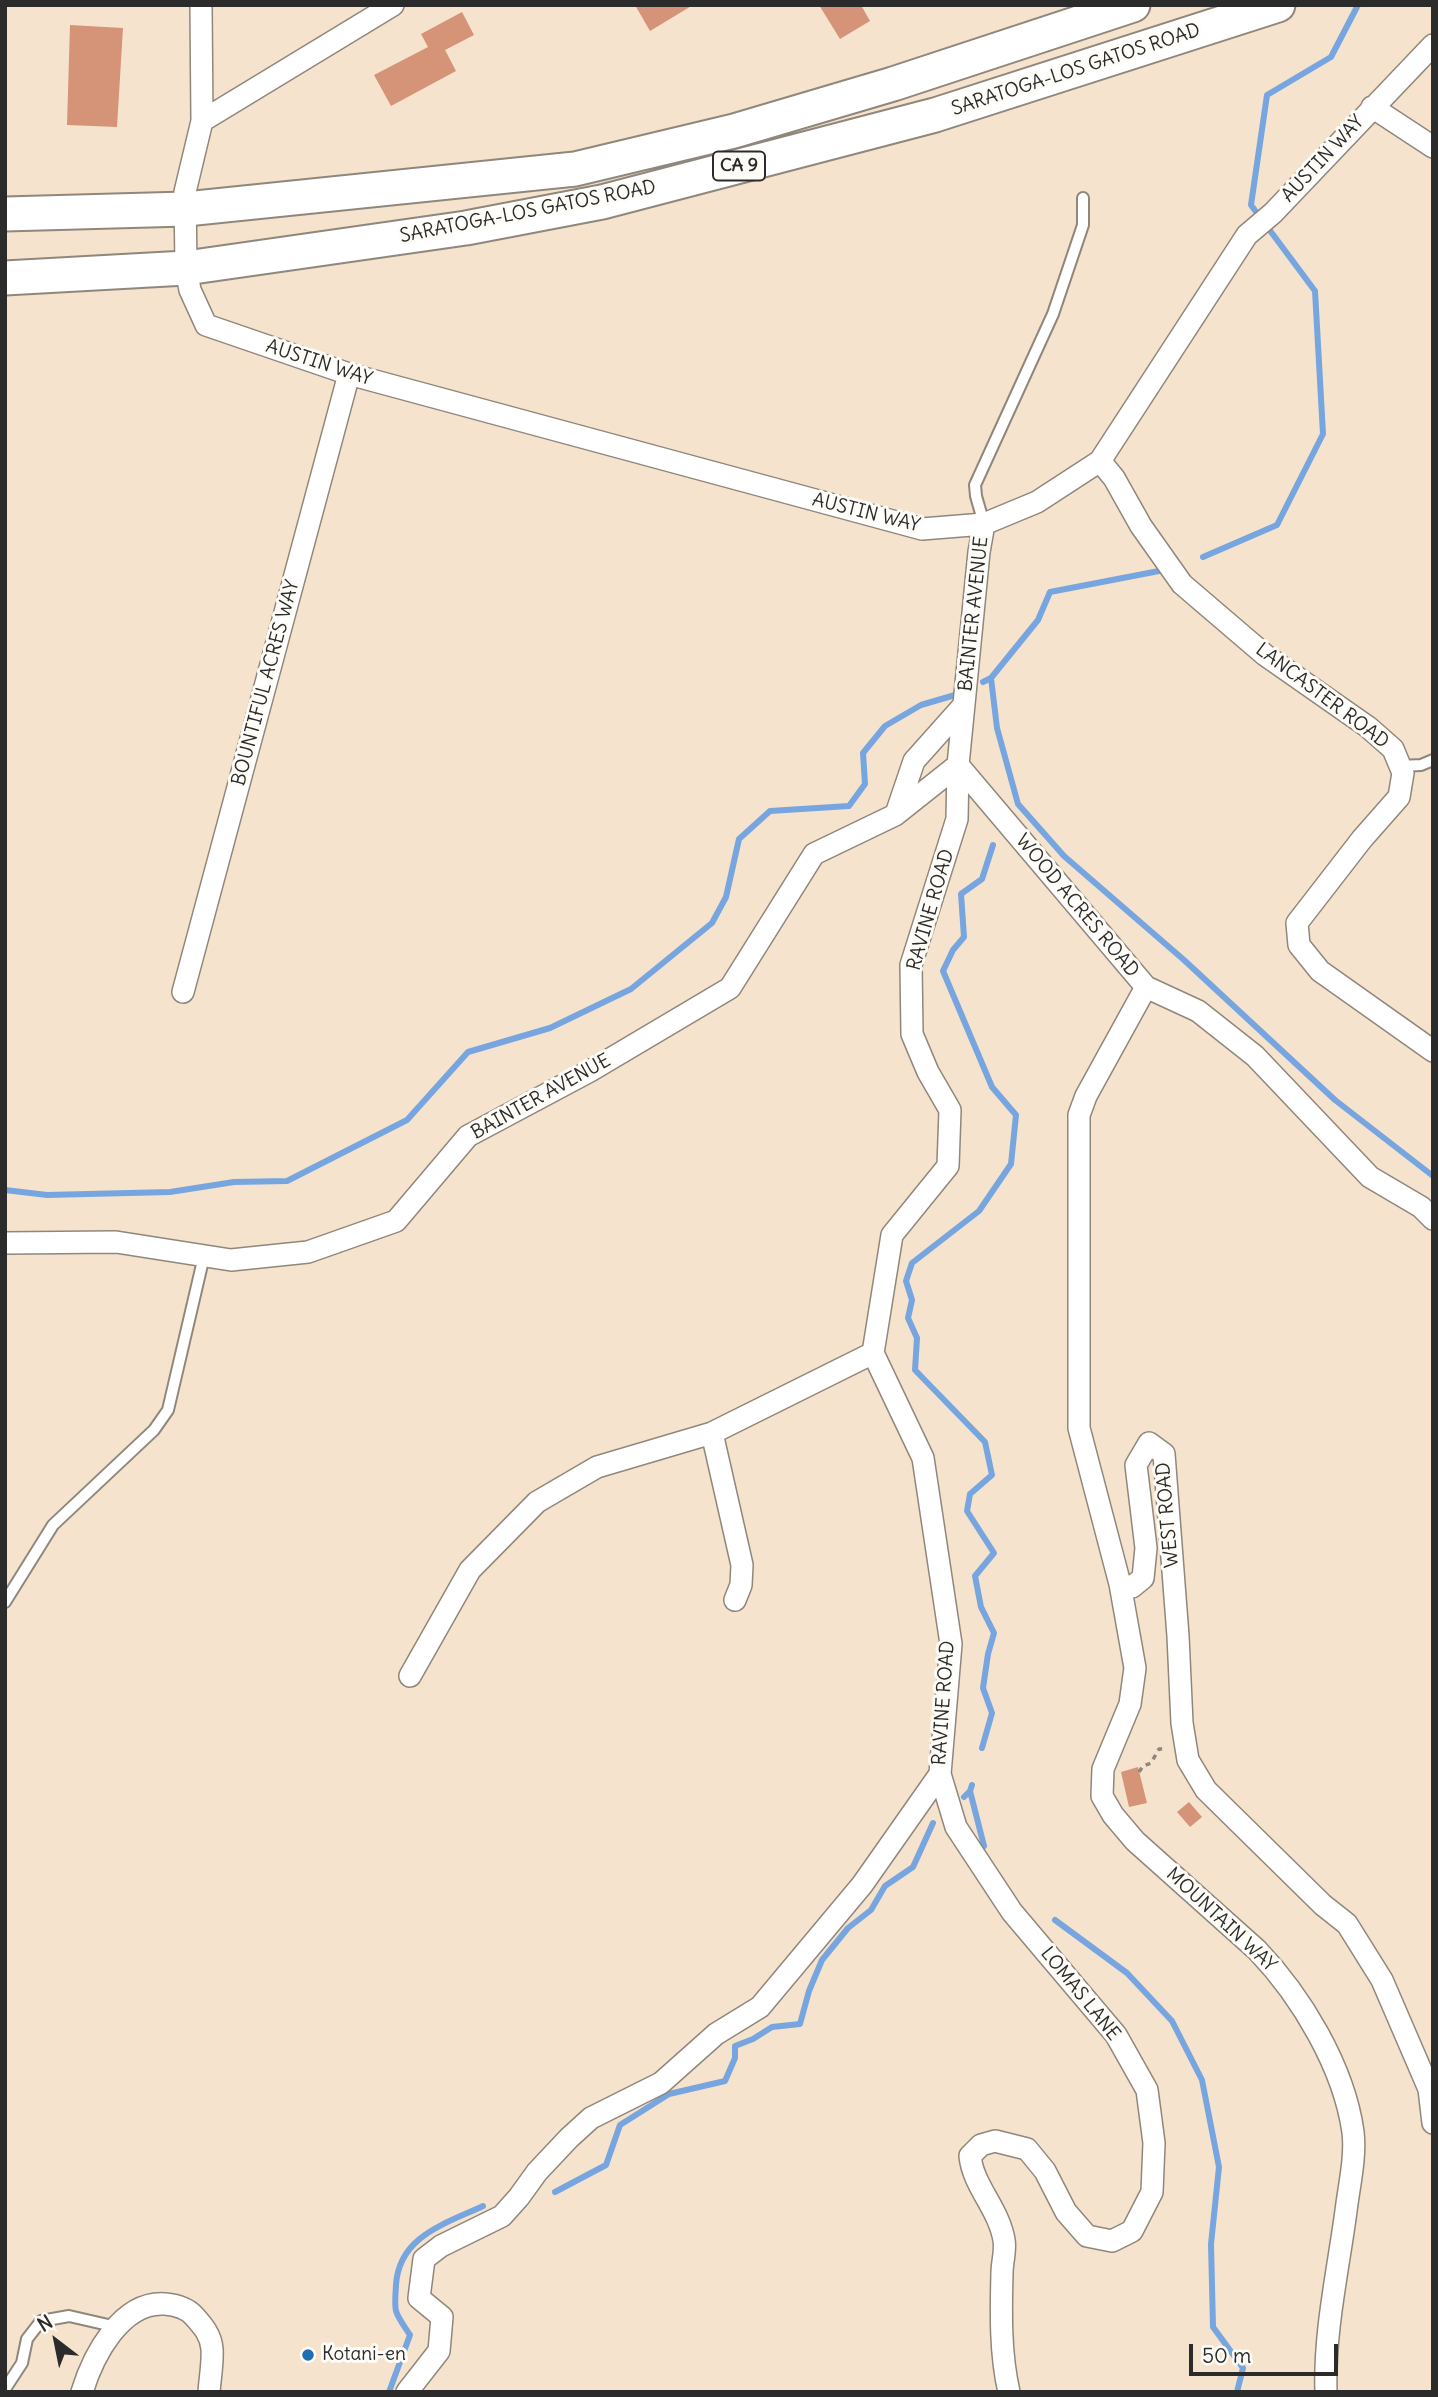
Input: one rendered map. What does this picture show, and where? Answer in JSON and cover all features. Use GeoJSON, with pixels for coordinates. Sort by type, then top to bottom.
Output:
{"type":"FeatureCollection","features":[{"type":"Feature","properties":{"kind":"main road","name":"SARATOGA-LOS GATOS ROAD"},"geometry":{"type":"LineString","coordinates":[[5,214],[186,209],[575,169],[760,124],[1133,5]]}},
{"type":"Feature","properties":{"kind":"main road","name":"SARATOGA-LOS GATOS ROAD"},"geometry":{"type":"LineString","coordinates":[[5,278],[186,268],[466,228],[602,202],[934,115],[1278,5]]}},
{"type":"Feature","properties":{"kind":"street"},"geometry":{"type":"LineString","coordinates":[[186,268],[186,192],[202,121],[201,5]]}},
{"type":"Feature","properties":{"kind":"street"},"geometry":{"type":"LineString","coordinates":[[202,121],[393,5]]}},
{"type":"Feature","properties":{"kind":"street","name":"AUSTIN WAY"},"geometry":{"type":"LineString","coordinates":[[186,268],[190,290],[206,325],[349,374],[922,529],[984,524],[1037,502],[1100,461],[1247,235],[1273,213],[1433,45]]}},
{"type":"Feature","properties":{"kind":"street"},"geometry":{"type":"LineString","coordinates":[[1372,107],[1433,147]]}},
{"type":"Feature","properties":{"kind":"street","name":"BOUNTIFUL ACRES WAY"},"geometry":{"type":"LineString","coordinates":[[183,992],[349,374]]}},
{"type":"Feature","properties":{"kind":"street","name":"LANCASTER ROAD"},"geometry":{"type":"LineString","coordinates":[[1100,461],[1114,478],[1141,526],[1182,584],[1265,655],[1368,727],[1393,749],[1403,773],[1399,797],[1362,839],[1297,923],[1299,945],[1320,971],[1433,1051]]}},
{"type":"Feature","properties":{"kind":"street","name":"BAINTER AVENUE"},"geometry":{"type":"LineString","coordinates":[[5,1243],[116,1242],[231,1260],[308,1252],[396,1221],[468,1136],[590,1071],[730,988],[814,854],[895,815],[958,765],[958,743],[984,524]]}},
{"type":"Feature","properties":{"kind":"street","name":"BAINTER AVENUE"},"geometry":{"type":"LineString","coordinates":[[895,815],[914,761],[964,705]]}},
{"type":"Feature","properties":{"kind":"street","name":"WOOD ACRES ROAD"},"geometry":{"type":"LineString","coordinates":[[958,765],[1146,987],[1198,1011],[1255,1056],[1370,1177],[1421,1207],[1433,1219]]}},
{"type":"Feature","properties":{"kind":"street","name":"RAVINE ROAD"},"geometry":{"type":"LineString","coordinates":[[407,2392],[439,2351],[442,2317],[419,2298],[424,2259],[441,2246],[502,2216],[537,2172],[569,2137],[591,2118],[661,2083],[716,2034],[760,2007],[862,1885],[940,1774],[951,1644],[923,1458],[873,1353],[892,1235],[948,1166],[950,1110],[928,1072],[912,1034],[911,965],[957,819],[958,765]]}},
{"type":"Feature","properties":{"kind":"street"},"geometry":{"type":"LineString","coordinates":[[1120,1584],[1079,1428],[1079,1115],[1086,1096],[1146,987]]}},
{"type":"Feature","properties":{"kind":"street"},"geometry":{"type":"LineString","coordinates":[[416,1668],[470,1570],[537,1502],[597,1467],[712,1433],[873,1353]]}},
{"type":"Feature","properties":{"kind":"street"},"geometry":{"type":"LineString","coordinates":[[712,1433],[742,1565],[741,1585],[735,1600]]}},
{"type":"Feature","properties":{"kind":"street","name":"WEST ROAD"},"geometry":{"type":"LineString","coordinates":[[1120,1584],[1132,1587],[1143,1578],[1146,1548],[1136,1465],[1149,1443],[1164,1454],[1182,1723],[1188,1759],[1206,1790],[1303,1886],[1347,1924],[1382,1980],[1424,2077],[1429,2090],[1433,2123]]}},
{"type":"Feature","properties":{"kind":"street","name":"MOUNTAIN WAY"},"geometry":{"type":"LineString","coordinates":[[1120,1584],[1135,1668],[1130,1704],[1104,1769],[1102,1796],[1113,1815],[1135,1841],[1275,1968],[1301,2005],[1333,2063],[1348,2112],[1353,2133],[1351,2172],[1325,2360],[1326,2392]]}},
{"type":"Feature","properties":{"kind":"street","name":"LOMAS LANE"},"geometry":{"type":"LineString","coordinates":[[940,1774],[956,1827],[1012,1912],[1116,2035],[1147,2090],[1154,2143],[1152,2192],[1132,2231],[1112,2241],[1087,2236],[1066,2212],[1045,2171],[1027,2149],[995,2141],[981,2145],[970,2155],[971,2170],[993,2209],[1005,2242],[1002,2269],[1002,2339],[1009,2392]]}},
{"type":"Feature","properties":{"kind":"street"},"geometry":{"type":"LineString","coordinates":[[82,2392],[111,2333],[140,2308],[156,2304],[176,2305],[191,2313],[208,2332],[212,2349],[209,2392]]}},
{"type":"Feature","properties":{"kind":"lane"},"geometry":{"type":"LineString","coordinates":[[984,524],[975,485],[1053,314],[1083,225],[1083,198]]}},
{"type":"Feature","properties":{"kind":"lane"},"geometry":{"type":"LineString","coordinates":[[1400,766],[1421,765],[1433,760]]}},
{"type":"Feature","properties":{"kind":"lane"},"geometry":{"type":"LineString","coordinates":[[5,1602],[53,1525],[153,1430],[168,1410],[204,1256]]}},
{"type":"Feature","properties":{"kind":"lane"},"geometry":{"type":"LineString","coordinates":[[5,2389],[22,2363],[27,2339],[41,2321],[69,2316],[117,2327]]}},
{"type":"Feature","properties":{"kind":"path"},"geometry":{"type":"LineString","coordinates":[[1139,1772],[1143,1766],[1151,1763],[1159,1749],[1186,1748]]}},
{"type":"Feature","properties":{"kind":"building"},"geometry":{"type":"Polygon","coordinates":[[[635,5],[693,5],[650,31],[635,5]]]}},
{"type":"Feature","properties":{"kind":"building"},"geometry":{"type":"Polygon","coordinates":[[[819,5],[861,5],[870,21],[840,39],[819,5]]]}},
{"type":"Feature","properties":{"kind":"building"},"geometry":{"type":"Polygon","coordinates":[[[462,12],[474,35],[445,50],[456,71],[391,106],[374,75],[428,47],[421,34],[462,12]]]}},
{"type":"Feature","properties":{"kind":"building"},"geometry":{"type":"Polygon","coordinates":[[[70,25],[123,28],[117,127],[67,125],[70,25]]]}},
{"type":"Feature","properties":{"kind":"building"},"geometry":{"type":"Polygon","coordinates":[[[1138,1767],[1147,1803],[1129,1807],[1121,1772],[1138,1767]]]}},
{"type":"Feature","properties":{"kind":"building"},"geometry":{"type":"Polygon","coordinates":[[[1189,1802],[1202,1817],[1190,1827],[1177,1812],[1189,1802]]]}},
{"type":"Feature","properties":{"kind":"waterway"},"geometry":{"type":"LineString","coordinates":[[1203,557],[1277,525],[1323,434],[1315,291],[1251,205],[1267,95],[1331,57],[1358,5]]}},
{"type":"Feature","properties":{"kind":"waterway"},"geometry":{"type":"LineString","coordinates":[[983,682],[991,678],[1038,620],[1050,592],[1159,571]]}},
{"type":"Feature","properties":{"kind":"waterway"},"geometry":{"type":"LineString","coordinates":[[991,678],[997,728],[1018,804],[1064,856],[1184,960],[1335,1100],[1433,1176]]}},
{"type":"Feature","properties":{"kind":"waterway"},"geometry":{"type":"LineString","coordinates":[[5,1190],[47,1195],[170,1192],[234,1182],[287,1181],[407,1120],[468,1052],[550,1028],[631,989],[712,923],[726,897],[739,839],[770,811],[849,806],[865,784],[863,753],[885,726],[921,705],[955,695]]}},
{"type":"Feature","properties":{"kind":"waterway"},"geometry":{"type":"LineString","coordinates":[[982,1748],[992,1713],[983,1688],[994,1633],[981,1607],[975,1576],[994,1553],[967,1511],[970,1494],[992,1475],[985,1442],[915,1370],[917,1338],[908,1318],[912,1300],[906,1281],[912,1263],[979,1211],[1011,1164],[1016,1115],[992,1087],[943,971],[953,950],[964,937],[961,894],[982,879],[993,845]]}},
{"type":"Feature","properties":{"kind":"waterway"},"geometry":{"type":"LineString","coordinates":[[964,1797],[972,1785]]}},
{"type":"Feature","properties":{"kind":"waterway"},"geometry":{"type":"LineString","coordinates":[[970,1791],[984,1846]]}},
{"type":"Feature","properties":{"kind":"waterway"},"geometry":{"type":"LineString","coordinates":[[555,2192],[606,2165],[620,2125],[669,2094],[725,2081],[735,2058],[735,2046],[772,2027],[800,2024],[809,1991],[822,1960],[848,1928],[871,1910],[885,1886],[913,1867],[933,1823]]}},
{"type":"Feature","properties":{"kind":"waterway"},"geometry":{"type":"LineString","coordinates":[[1055,1920],[1127,1973],[1172,2021],[1202,2080],[1219,2167],[1211,2244],[1213,2327],[1243,2368],[1237,2392]]}},
{"type":"Feature","properties":{"kind":"waterway"},"geometry":{"type":"LineString","coordinates":[[389,2392],[410,2335],[395,2307],[399,2268],[415,2243],[426,2234],[483,2206]]}},
{"type":"Feature","properties":{"kind":"place","name":"Kotani-en"},"geometry":{"type":"Point","coordinates":[308,2355]}}]}
